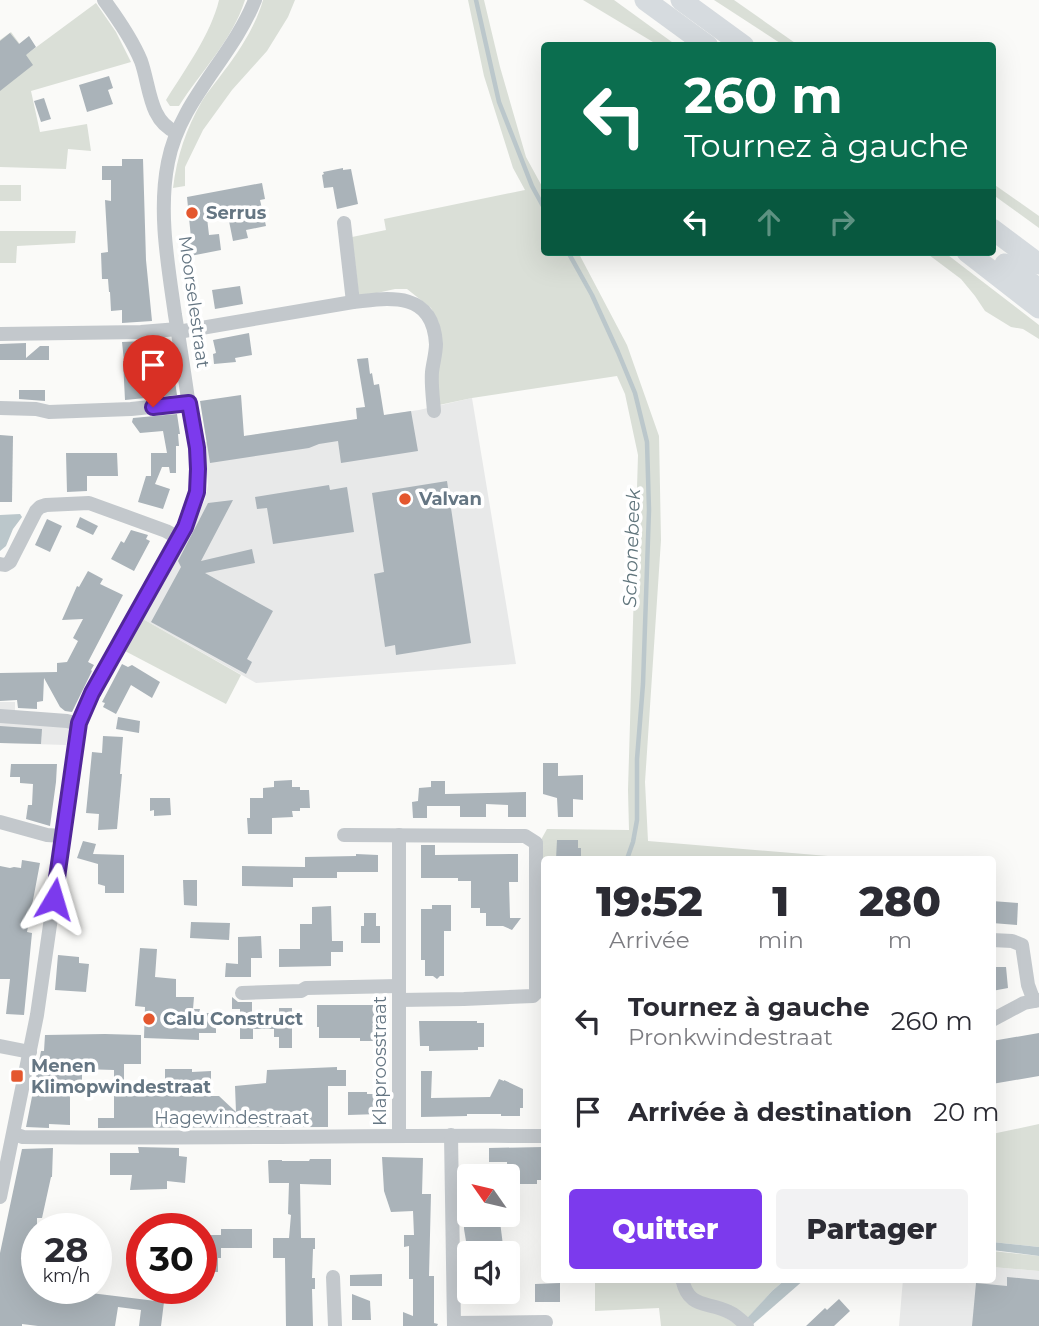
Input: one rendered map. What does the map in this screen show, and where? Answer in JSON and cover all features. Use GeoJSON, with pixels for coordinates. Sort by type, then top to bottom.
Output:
{"type":"FeatureCollection","features":[{"type":"Feature","properties":{"kind":"highway"},"geometry":{"type":"LineString","coordinates":[[645,0],[703,42]]}},
{"type":"Feature","properties":{"kind":"highway"},"geometry":{"type":"LineString","coordinates":[[681,0],[739,42]]}},
{"type":"Feature","properties":{"kind":"highway"},"geometry":{"type":"LineString","coordinates":[[996,232],[1039,264]]}},
{"type":"Feature","properties":{"kind":"highway"},"geometry":{"type":"LineString","coordinates":[[972,256],[1039,308]]}},
{"type":"Feature","properties":{"kind":"highway"},"geometry":{"type":"LineString","coordinates":[[994,256],[1039,289]]}},
{"type":"Feature","properties":{"kind":"street"},"geometry":{"type":"LineString","coordinates":[[104,0],[120,22],[141,61],[159,120],[176,132]]}},
{"type":"Feature","properties":{"kind":"street","name":"Moorselestraat"},"geometry":{"type":"LineString","coordinates":[[0,1197],[4,1160],[14,1134],[30,1052],[79,723],[92,693],[179,538],[197,492],[198,458],[168,268],[163,191],[168,160],[176,132],[194,99],[239,33],[255,0]]}},
{"type":"Feature","properties":{"kind":"street"},"geometry":{"type":"LineString","coordinates":[[344,223],[353,302]]}},
{"type":"Feature","properties":{"kind":"street"},"geometry":{"type":"LineString","coordinates":[[0,334],[178,330],[375,299],[404,300],[422,308],[433,323],[436,347],[432,372],[433,411]]}},
{"type":"Feature","properties":{"kind":"street"},"geometry":{"type":"LineString","coordinates":[[0,408],[49,412],[131,410],[189,403]]}},
{"type":"Feature","properties":{"kind":"street"},"geometry":{"type":"LineString","coordinates":[[0,564],[10,562],[36,511],[46,505],[89,503],[179,538]]}},
{"type":"Feature","properties":{"kind":"street"},"geometry":{"type":"LineString","coordinates":[[0,716],[79,723]]}},
{"type":"Feature","properties":{"kind":"street"},"geometry":{"type":"LineString","coordinates":[[0,822],[47,835],[62,836]]}},
{"type":"Feature","properties":{"kind":"street"},"geometry":{"type":"LineString","coordinates":[[344,835],[525,836],[533,840],[537,848],[536,993],[533,996],[502,999],[399,993]]}},
{"type":"Feature","properties":{"kind":"street","name":"Klaproosstraat"},"geometry":{"type":"LineString","coordinates":[[399,835],[399,1136]]}},
{"type":"Feature","properties":{"kind":"street"},"geometry":{"type":"LineString","coordinates":[[996,940],[1012,941],[1022,945],[1028,985],[1037,1000],[1024,1003],[996,1018]]}},
{"type":"Feature","properties":{"kind":"street","name":"Klaproosstraat"},"geometry":{"type":"LineString","coordinates":[[240,988],[399,993]]}},
{"type":"Feature","properties":{"kind":"street"},"geometry":{"type":"LineString","coordinates":[[0,1046],[30,1052]]}},
{"type":"Feature","properties":{"kind":"street","name":"Hagewindestraat"},"geometry":{"type":"LineString","coordinates":[[14,1134],[23,1137],[134,1138],[541,1136]]}},
{"type":"Feature","properties":{"kind":"street"},"geometry":{"type":"LineString","coordinates":[[452,1135],[454,1324],[546,1322]]}},
{"type":"Feature","properties":{"kind":"street"},"geometry":{"type":"LineString","coordinates":[[333,1277],[335,1326]]}},
{"type":"Feature","properties":{"kind":"street"},"geometry":{"type":"LineString","coordinates":[[683,1283],[686,1292],[698,1303],[729,1311],[742,1322]]}},
{"type":"Feature","properties":{"kind":"shaded area"},"geometry":{"type":"Polygon","coordinates":[[[219,0],[245,0],[232,29],[179,106],[170,106],[166,100],[203,39],[219,0]]]}},
{"type":"Feature","properties":{"kind":"shaded area"},"geometry":{"type":"Polygon","coordinates":[[[263,0],[295,0],[267,51],[232,90],[203,130],[185,167],[185,186],[173,188],[183,143],[191,122],[204,97],[247,37],[263,0]]]}},
{"type":"Feature","properties":{"kind":"shaded area"},"geometry":{"type":"Polygon","coordinates":[[[468,0],[484,0],[526,157],[541,184],[541,256],[580,256],[627,345],[659,436],[661,540],[645,782],[648,841],[828,856],[542,856],[542,838],[547,829],[629,830],[638,455],[625,394],[617,376],[439,405],[436,371],[441,333],[438,321],[431,308],[407,289],[359,297],[352,237],[386,230],[384,219],[525,190],[513,168],[484,76],[468,0]]]}},
{"type":"Feature","properties":{"kind":"shaded area"},"geometry":{"type":"Polygon","coordinates":[[[583,0],[614,0],[672,42],[653,42],[583,0]]]}},
{"type":"Feature","properties":{"kind":"shaded area"},"geometry":{"type":"Polygon","coordinates":[[[714,0],[734,0],[794,42],[778,42],[714,0]]]}},
{"type":"Feature","properties":{"kind":"shaded area"},"geometry":{"type":"Polygon","coordinates":[[[96,3],[116,32],[131,62],[31,91],[40,132],[87,124],[91,151],[68,149],[66,169],[0,167],[0,40],[11,32],[27,54],[96,3]]]}},
{"type":"Feature","properties":{"kind":"shaded area"},"geometry":{"type":"Polygon","coordinates":[[[0,185],[21,185],[21,201],[0,201],[0,185]]]}},
{"type":"Feature","properties":{"kind":"shaded area"},"geometry":{"type":"Polygon","coordinates":[[[996,186],[1039,216],[1039,228],[996,197],[996,186]]]}},
{"type":"Feature","properties":{"kind":"shaded area"},"geometry":{"type":"Polygon","coordinates":[[[0,231],[76,231],[75,243],[17,246],[16,263],[0,263],[0,231]]]}},
{"type":"Feature","properties":{"kind":"shaded area"},"geometry":{"type":"Polygon","coordinates":[[[930,256],[949,256],[1039,325],[1039,339],[1023,329],[1011,327],[985,311],[961,279],[930,256]]]}},
{"type":"Feature","properties":{"kind":"shaded area"},"geometry":{"type":"Polygon","coordinates":[[[472,398],[516,664],[256,683],[143,619],[205,500],[208,485],[204,442],[419,410],[472,398]]]}},
{"type":"Feature","properties":{"kind":"shaded area"},"geometry":{"type":"Polygon","coordinates":[[[20,514],[22,517],[6,546],[0,551],[0,515],[20,514]]]}},
{"type":"Feature","properties":{"kind":"shaded area"},"geometry":{"type":"Polygon","coordinates":[[[143,619],[241,675],[226,704],[125,651],[143,619]]]}},
{"type":"Feature","properties":{"kind":"shaded area"},"geometry":{"type":"Polygon","coordinates":[[[0,702],[15,702],[15,712],[72,717],[66,745],[0,743],[0,702]]]}},
{"type":"Feature","properties":{"kind":"shaded area"},"geometry":{"type":"Polygon","coordinates":[[[1039,1124],[1039,1247],[996,1242],[996,1133],[1039,1124]]]}},
{"type":"Feature","properties":{"kind":"shaded area"},"geometry":{"type":"Polygon","coordinates":[[[996,1242],[1039,1247],[1039,1256],[996,1251],[996,1242]]]}},
{"type":"Feature","properties":{"kind":"shaded area"},"geometry":{"type":"Polygon","coordinates":[[[996,1251],[1039,1256],[1039,1271],[996,1267],[996,1251]]]}},
{"type":"Feature","properties":{"kind":"shaded area"},"geometry":{"type":"Polygon","coordinates":[[[996,1267],[1039,1271],[1039,1326],[899,1326],[903,1283],[996,1283],[996,1267]]]}},
{"type":"Feature","properties":{"kind":"shaded area"},"geometry":{"type":"Polygon","coordinates":[[[595,1283],[676,1283],[681,1293],[739,1326],[661,1326],[659,1308],[595,1311],[595,1283]]]}},
{"type":"Feature","properties":{"kind":"shaded area"},"geometry":{"type":"Polygon","coordinates":[[[688,1283],[781,1283],[747,1319],[698,1299],[688,1283]]]}},
{"type":"Feature","properties":{"kind":"shaded area"},"geometry":{"type":"Polygon","coordinates":[[[781,1283],[800,1283],[751,1326],[740,1326],[781,1283]]]}},
{"type":"Feature","properties":{"kind":"building"},"geometry":{"type":"Polygon","coordinates":[[[10,33],[19,44],[29,36],[36,47],[26,55],[33,65],[0,91],[0,41],[10,33]]]}},
{"type":"Feature","properties":{"kind":"building"},"geometry":{"type":"Polygon","coordinates":[[[109,76],[113,88],[108,90],[113,104],[87,112],[79,85],[109,76]]]}},
{"type":"Feature","properties":{"kind":"building"},"geometry":{"type":"Polygon","coordinates":[[[44,98],[51,119],[41,122],[34,101],[44,98]]]}},
{"type":"Feature","properties":{"kind":"building"},"geometry":{"type":"Polygon","coordinates":[[[122,159],[143,159],[146,260],[152,321],[122,323],[122,310],[111,311],[108,279],[102,279],[101,253],[108,252],[105,200],[111,201],[111,180],[102,180],[102,166],[122,166],[122,159]]]}},
{"type":"Feature","properties":{"kind":"building"},"geometry":{"type":"Polygon","coordinates":[[[351,169],[358,204],[337,209],[333,187],[324,188],[322,175],[323,172],[351,169]]]}},
{"type":"Feature","properties":{"kind":"building"},"geometry":{"type":"Polygon","coordinates":[[[262,183],[265,199],[260,200],[266,226],[246,230],[248,238],[233,241],[226,206],[206,209],[209,235],[219,234],[221,250],[180,258],[181,239],[191,238],[187,197],[262,183]]]}},
{"type":"Feature","properties":{"kind":"building"},"geometry":{"type":"Polygon","coordinates":[[[240,286],[243,304],[215,309],[212,290],[240,286]]]}},
{"type":"Feature","properties":{"kind":"building"},"geometry":{"type":"Polygon","coordinates":[[[249,333],[252,355],[235,358],[236,362],[214,364],[213,354],[216,353],[213,340],[249,333]]]}},
{"type":"Feature","properties":{"kind":"building"},"geometry":{"type":"Polygon","coordinates":[[[166,340],[177,395],[125,400],[122,342],[166,340]]]}},
{"type":"Feature","properties":{"kind":"building"},"geometry":{"type":"Polygon","coordinates":[[[26,343],[26,358],[40,346],[49,346],[49,360],[0,360],[0,344],[26,343]]]}},
{"type":"Feature","properties":{"kind":"building"},"geometry":{"type":"Polygon","coordinates":[[[368,358],[374,385],[379,384],[384,415],[411,411],[418,451],[341,463],[338,441],[210,463],[200,401],[241,395],[244,436],[357,419],[356,408],[365,407],[357,359],[368,358]]]}},
{"type":"Feature","properties":{"kind":"building"},"geometry":{"type":"Polygon","coordinates":[[[19,390],[45,390],[45,401],[19,399],[19,390]]]}},
{"type":"Feature","properties":{"kind":"building"},"geometry":{"type":"Polygon","coordinates":[[[177,414],[180,434],[179,446],[176,446],[176,473],[170,473],[169,467],[162,467],[155,484],[170,489],[163,509],[138,502],[146,476],[151,476],[151,453],[167,453],[163,431],[140,433],[132,422],[133,418],[177,414]]]}},
{"type":"Feature","properties":{"kind":"building"},"geometry":{"type":"Polygon","coordinates":[[[0,435],[13,436],[12,502],[0,502],[0,435]]]}},
{"type":"Feature","properties":{"kind":"building"},"geometry":{"type":"Polygon","coordinates":[[[66,453],[117,453],[118,476],[87,476],[87,491],[67,492],[66,453]]]}},
{"type":"Feature","properties":{"kind":"building"},"geometry":{"type":"Polygon","coordinates":[[[447,481],[471,643],[396,655],[395,645],[385,647],[374,574],[384,572],[372,493],[447,481]]]}},
{"type":"Feature","properties":{"kind":"building"},"geometry":{"type":"Polygon","coordinates":[[[329,485],[330,490],[347,487],[354,532],[273,544],[267,508],[257,509],[255,497],[329,485]]]}},
{"type":"Feature","properties":{"kind":"building"},"geometry":{"type":"Polygon","coordinates":[[[233,500],[201,561],[252,549],[255,563],[205,573],[273,611],[247,659],[252,662],[246,674],[151,622],[181,567],[178,561],[208,503],[233,500]]]}},
{"type":"Feature","properties":{"kind":"building"},"geometry":{"type":"Polygon","coordinates":[[[80,517],[98,526],[93,535],[76,527],[80,517]]]}},
{"type":"Feature","properties":{"kind":"building"},"geometry":{"type":"Polygon","coordinates":[[[47,519],[62,526],[50,552],[35,545],[47,519]]]}},
{"type":"Feature","properties":{"kind":"building"},"geometry":{"type":"Polygon","coordinates":[[[131,530],[148,535],[146,539],[150,541],[134,571],[111,559],[131,530]]]}},
{"type":"Feature","properties":{"kind":"building"},"geometry":{"type":"Polygon","coordinates":[[[88,571],[103,579],[100,584],[123,595],[88,662],[94,665],[72,712],[60,707],[44,678],[43,701],[37,702],[37,709],[18,708],[17,700],[0,701],[0,673],[57,672],[57,663],[67,662],[78,641],[73,638],[83,619],[62,620],[77,586],[79,587],[88,571]]]}},
{"type":"Feature","properties":{"kind":"building"},"geometry":{"type":"Polygon","coordinates":[[[122,664],[128,667],[132,665],[160,682],[152,698],[131,685],[116,714],[103,707],[105,703],[102,702],[122,664]]]}},
{"type":"Feature","properties":{"kind":"building"},"geometry":{"type":"Polygon","coordinates":[[[118,717],[140,721],[139,733],[116,729],[118,717]]]}},
{"type":"Feature","properties":{"kind":"building"},"geometry":{"type":"Polygon","coordinates":[[[0,726],[42,729],[41,744],[0,743],[0,726]]]}},
{"type":"Feature","properties":{"kind":"building"},"geometry":{"type":"Polygon","coordinates":[[[103,736],[123,737],[122,774],[117,829],[98,830],[99,814],[86,813],[92,752],[102,753],[103,736]]]}},
{"type":"Feature","properties":{"kind":"building"},"geometry":{"type":"Polygon","coordinates":[[[543,763],[558,763],[558,776],[583,775],[583,800],[573,799],[573,817],[558,817],[557,798],[543,794],[543,763]]]}},
{"type":"Feature","properties":{"kind":"building"},"geometry":{"type":"Polygon","coordinates":[[[11,764],[57,764],[50,826],[26,819],[28,805],[32,805],[33,784],[20,783],[20,777],[10,777],[11,764]]]}},
{"type":"Feature","properties":{"kind":"building"},"geometry":{"type":"Polygon","coordinates":[[[292,780],[292,787],[309,790],[310,808],[292,811],[293,817],[272,818],[272,834],[248,834],[250,798],[263,798],[263,788],[274,787],[274,781],[292,780]]]}},
{"type":"Feature","properties":{"kind":"building"},"geometry":{"type":"Polygon","coordinates":[[[431,781],[445,781],[445,794],[526,792],[526,817],[508,817],[508,805],[486,804],[486,817],[460,817],[460,806],[427,806],[427,818],[413,818],[412,802],[418,801],[419,788],[431,787],[431,781]]]}},
{"type":"Feature","properties":{"kind":"building"},"geometry":{"type":"Polygon","coordinates":[[[150,798],[170,798],[171,815],[154,816],[154,810],[150,811],[150,798]]]}},
{"type":"Feature","properties":{"kind":"building"},"geometry":{"type":"Polygon","coordinates":[[[557,840],[578,840],[581,856],[556,856],[557,840]]]}},
{"type":"Feature","properties":{"kind":"building"},"geometry":{"type":"Polygon","coordinates":[[[83,841],[96,844],[93,854],[124,855],[124,893],[105,893],[105,886],[98,884],[98,864],[77,858],[83,841]]]}},
{"type":"Feature","properties":{"kind":"building"},"geometry":{"type":"Polygon","coordinates":[[[421,845],[435,845],[435,855],[518,854],[518,882],[509,882],[510,918],[521,918],[512,930],[503,926],[486,926],[486,913],[480,913],[480,908],[471,908],[471,881],[458,881],[458,878],[421,878],[421,845]]]}},
{"type":"Feature","properties":{"kind":"building"},"geometry":{"type":"Polygon","coordinates":[[[378,855],[378,872],[337,872],[337,878],[293,878],[293,887],[242,886],[242,866],[305,867],[305,857],[378,855]]]}},
{"type":"Feature","properties":{"kind":"building"},"geometry":{"type":"Polygon","coordinates":[[[22,860],[40,863],[27,932],[32,933],[24,1015],[6,1014],[10,979],[0,979],[0,866],[21,868],[22,860]]]}},
{"type":"Feature","properties":{"kind":"building"},"geometry":{"type":"Polygon","coordinates":[[[183,880],[197,880],[197,906],[184,905],[183,880]]]}},
{"type":"Feature","properties":{"kind":"building"},"geometry":{"type":"Polygon","coordinates":[[[996,901],[1018,903],[1017,925],[996,923],[996,901]]]}},
{"type":"Feature","properties":{"kind":"building"},"geometry":{"type":"Polygon","coordinates":[[[432,905],[451,905],[451,931],[444,931],[444,976],[437,979],[425,976],[425,960],[421,960],[421,909],[432,909],[432,905]]]}},
{"type":"Feature","properties":{"kind":"building"},"geometry":{"type":"Polygon","coordinates":[[[331,906],[332,941],[343,941],[343,952],[331,952],[331,966],[279,967],[279,949],[300,949],[300,924],[312,924],[312,907],[331,906]]]}},
{"type":"Feature","properties":{"kind":"building"},"geometry":{"type":"Polygon","coordinates":[[[364,913],[376,913],[376,926],[380,926],[380,943],[361,943],[364,913]]]}},
{"type":"Feature","properties":{"kind":"building"},"geometry":{"type":"Polygon","coordinates":[[[191,922],[230,923],[229,940],[190,938],[191,922]]]}},
{"type":"Feature","properties":{"kind":"building"},"geometry":{"type":"Polygon","coordinates":[[[261,936],[262,958],[251,958],[251,977],[225,977],[226,963],[238,964],[238,937],[261,936]]]}},
{"type":"Feature","properties":{"kind":"building"},"geometry":{"type":"Polygon","coordinates":[[[140,948],[157,949],[155,977],[176,979],[176,997],[194,997],[193,1009],[200,1009],[199,1013],[216,1013],[216,1033],[199,1033],[199,1040],[144,1038],[145,1007],[135,1006],[140,948]]]}},
{"type":"Feature","properties":{"kind":"building"},"geometry":{"type":"Polygon","coordinates":[[[58,955],[79,957],[79,963],[89,964],[86,992],[55,990],[58,955]]]}},
{"type":"Feature","properties":{"kind":"building"},"geometry":{"type":"Polygon","coordinates":[[[996,967],[1006,967],[1008,988],[996,990],[996,967]]]}},
{"type":"Feature","properties":{"kind":"building"},"geometry":{"type":"Polygon","coordinates":[[[232,997],[238,1002],[252,1002],[252,1012],[279,1012],[279,1008],[292,1008],[292,1048],[279,1048],[279,1037],[274,1037],[274,1029],[253,1029],[253,1039],[240,1039],[240,1009],[232,1009],[232,997]]]}},
{"type":"Feature","properties":{"kind":"building"},"geometry":{"type":"Polygon","coordinates":[[[317,1005],[380,1005],[380,1035],[377,1035],[377,1041],[360,1041],[360,1038],[319,1038],[317,1005]]]}},
{"type":"Feature","properties":{"kind":"building"},"geometry":{"type":"Polygon","coordinates":[[[419,1021],[484,1023],[484,1047],[478,1047],[478,1050],[429,1051],[429,1046],[420,1046],[419,1021]]]}},
{"type":"Feature","properties":{"kind":"building"},"geometry":{"type":"Polygon","coordinates":[[[1039,1033],[1039,1076],[996,1083],[996,1040],[1039,1033]]]}},
{"type":"Feature","properties":{"kind":"building"},"geometry":{"type":"Polygon","coordinates":[[[45,1035],[141,1035],[141,1064],[124,1064],[124,1086],[140,1086],[140,1091],[165,1090],[165,1069],[211,1071],[211,1096],[219,1096],[236,1112],[235,1086],[266,1083],[267,1070],[337,1067],[337,1070],[346,1070],[346,1086],[328,1086],[328,1127],[98,1128],[98,1118],[114,1118],[114,1070],[82,1069],[82,1088],[70,1088],[70,1125],[26,1127],[41,1051],[44,1051],[45,1035]]]}},
{"type":"Feature","properties":{"kind":"building"},"geometry":{"type":"Polygon","coordinates":[[[421,1071],[432,1071],[431,1098],[490,1097],[499,1079],[504,1080],[523,1089],[520,1116],[467,1114],[421,1117],[421,1071]]]}},
{"type":"Feature","properties":{"kind":"building"},"geometry":{"type":"Polygon","coordinates":[[[348,1092],[380,1094],[380,1114],[348,1115],[348,1092]]]}},
{"type":"Feature","properties":{"kind":"building"},"geometry":{"type":"Polygon","coordinates":[[[138,1147],[179,1148],[179,1156],[187,1157],[185,1183],[167,1181],[167,1189],[130,1190],[132,1175],[110,1175],[110,1153],[139,1153],[138,1147]]]}},
{"type":"Feature","properties":{"kind":"building"},"geometry":{"type":"Polygon","coordinates":[[[541,1147],[541,1180],[537,1180],[537,1184],[520,1184],[520,1164],[489,1162],[489,1148],[541,1147]]]}},
{"type":"Feature","properties":{"kind":"building"},"geometry":{"type":"Polygon","coordinates":[[[53,1148],[52,1177],[43,1213],[21,1213],[21,1304],[112,1304],[112,1296],[126,1297],[126,1304],[164,1304],[161,1326],[139,1326],[141,1310],[118,1307],[115,1326],[0,1326],[0,1253],[22,1149],[53,1148]]]}},
{"type":"Feature","properties":{"kind":"building"},"geometry":{"type":"Polygon","coordinates":[[[382,1157],[423,1158],[422,1194],[431,1194],[429,1276],[434,1276],[434,1323],[438,1324],[437,1326],[403,1326],[403,1312],[413,1316],[413,1279],[409,1279],[409,1246],[404,1247],[404,1235],[414,1235],[413,1211],[391,1212],[384,1191],[382,1157]]]}},
{"type":"Feature","properties":{"kind":"building"},"geometry":{"type":"Polygon","coordinates":[[[331,1159],[331,1185],[300,1184],[301,1238],[315,1238],[313,1326],[286,1326],[285,1258],[273,1258],[273,1238],[289,1238],[289,1183],[269,1183],[268,1161],[331,1159]]]}},
{"type":"Feature","properties":{"kind":"building"},"geometry":{"type":"Polygon","coordinates":[[[501,1227],[502,1241],[466,1241],[464,1229],[501,1227]]]}},
{"type":"Feature","properties":{"kind":"building"},"geometry":{"type":"Polygon","coordinates":[[[221,1229],[252,1229],[252,1248],[221,1248],[217,1272],[217,1235],[221,1235],[221,1229]]]}},
{"type":"Feature","properties":{"kind":"building"},"geometry":{"type":"Polygon","coordinates":[[[382,1274],[382,1286],[350,1286],[350,1275],[382,1274]]]}},
{"type":"Feature","properties":{"kind":"building"},"geometry":{"type":"Polygon","coordinates":[[[1007,1277],[1039,1280],[1039,1326],[972,1326],[976,1283],[1007,1286],[1007,1277]]]}},
{"type":"Feature","properties":{"kind":"building"},"geometry":{"type":"Polygon","coordinates":[[[560,1283],[560,1302],[535,1302],[535,1284],[560,1283]]]}},
{"type":"Feature","properties":{"kind":"building"},"geometry":{"type":"Polygon","coordinates":[[[352,1294],[370,1301],[371,1320],[352,1320],[352,1294]]]}},
{"type":"Feature","properties":{"kind":"building"},"geometry":{"type":"Polygon","coordinates":[[[839,1299],[850,1311],[834,1326],[806,1326],[825,1308],[827,1310],[839,1299]]]}},
{"type":"Feature","properties":{"kind":"waterway","name":"Schonebeek"},"geometry":{"type":"LineString","coordinates":[[476,0],[499,102],[541,202]]}},
{"type":"Feature","properties":{"kind":"waterway","name":"Schonebeek"},"geometry":{"type":"LineString","coordinates":[[570,256],[592,295],[635,393],[647,442],[649,510],[643,684],[637,759],[637,820],[628,856]]}},
{"type":"Feature","properties":{"kind":"place","name":"Serrus"},"geometry":{"type":"Point","coordinates":[192,213]}},
{"type":"Feature","properties":{"kind":"place","name":"Valvan"},"geometry":{"type":"Point","coordinates":[405,499]}},
{"type":"Feature","properties":{"kind":"place","name":"Calu Construct"},"geometry":{"type":"Point","coordinates":[149,1019]}},
{"type":"Feature","properties":{"kind":"place","name":"Menen Klimopwindestraat"},"geometry":{"type":"Point","coordinates":[17,1076]}},
{"type":"Feature","properties":{"kind":"route"},"geometry":{"type":"LineString","coordinates":[[54,899],[79,723],[92,693],[185,527],[197,492],[197,448],[189,403],[153,407]]}}]}
